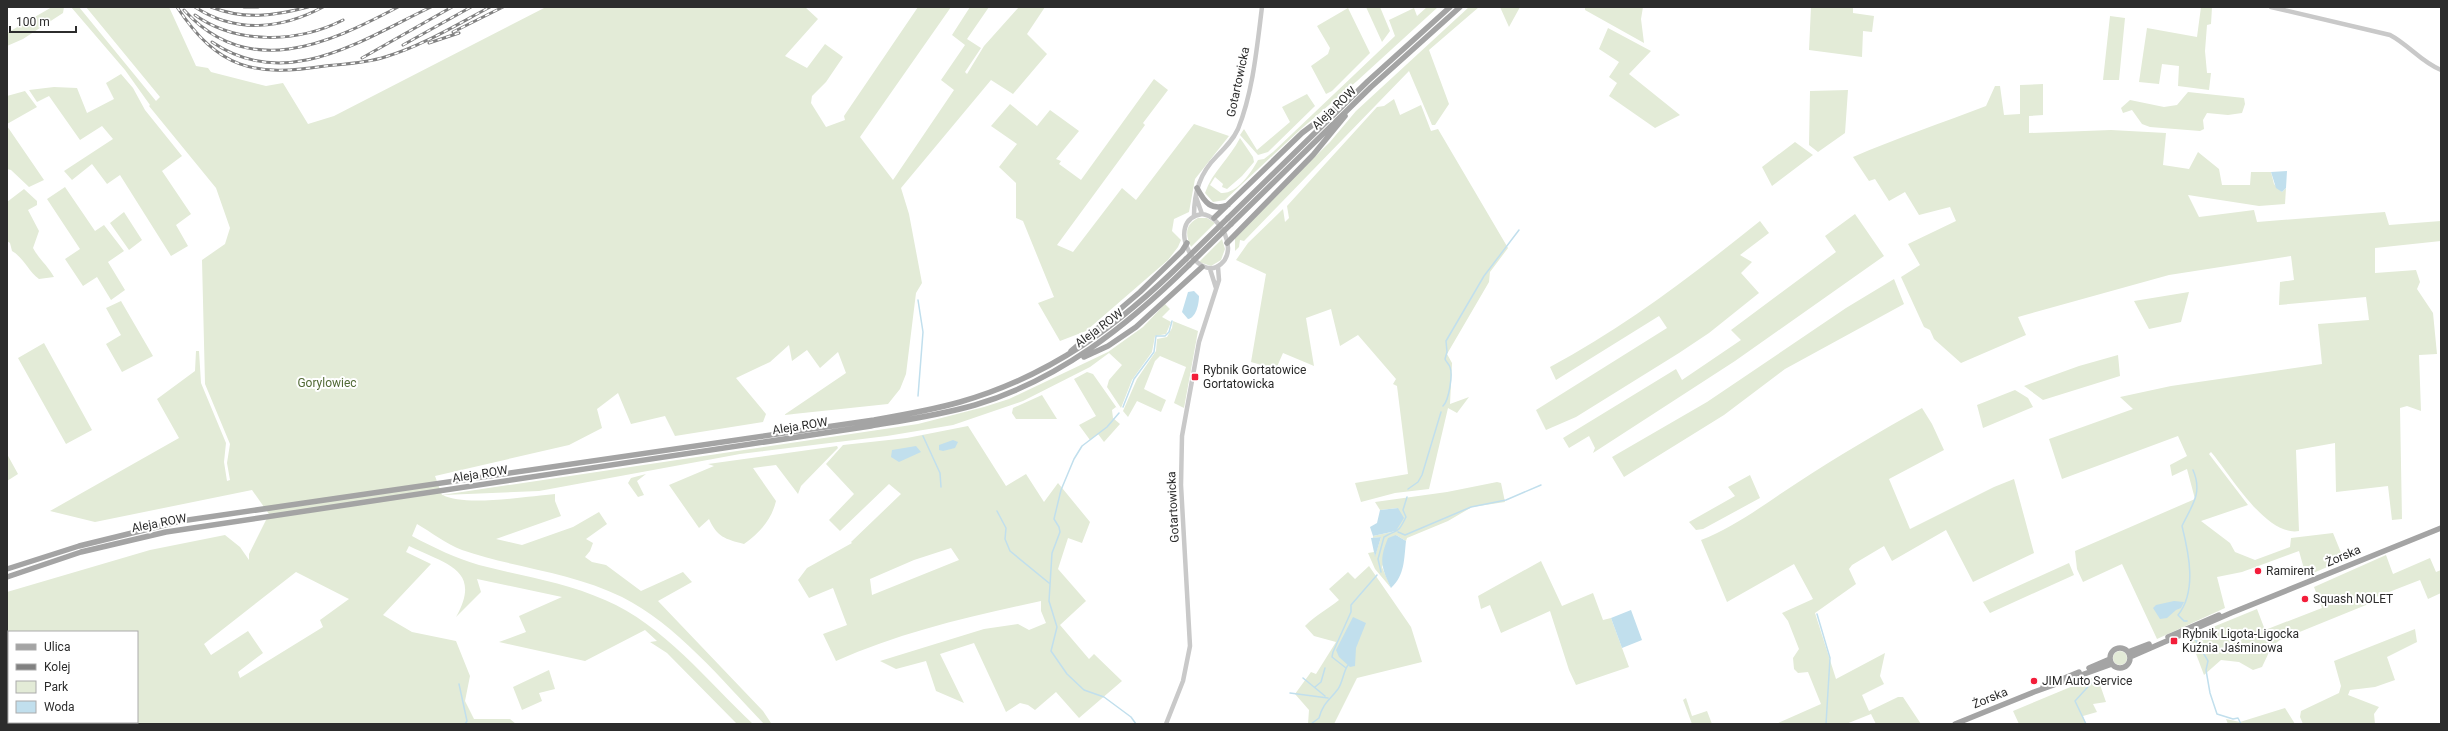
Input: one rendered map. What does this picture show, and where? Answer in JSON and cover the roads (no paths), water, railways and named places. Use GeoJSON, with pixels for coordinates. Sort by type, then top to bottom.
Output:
{"type":"FeatureCollection","features":[{"type":"Feature","properties":{"kind":"main road","name":"Aleja ROW"},"geometry":{"type":"LineString","coordinates":[[7,570],[87,544],[181,521],[874,420],[923,411],[997,390],[1062,359],[1121,319],[1186,259],[1349,99],[1450,7]]}},
{"type":"Feature","properties":{"kind":"main road","name":"Aleja ROW"},"geometry":{"type":"LineString","coordinates":[[7,577],[81,552],[166,532],[929,416],[1001,395],[1071,362],[1125,324],[1189,265],[1357,101],[1460,7]]}},
{"type":"Feature","properties":{"kind":"main road"},"geometry":{"type":"LineString","coordinates":[[1214,218],[1310,126],[1349,99]]}},
{"type":"Feature","properties":{"kind":"main road"},"geometry":{"type":"LineString","coordinates":[[1227,243],[1313,155],[1357,101]]}},
{"type":"Feature","properties":{"kind":"main road"},"geometry":{"type":"LineString","coordinates":[[1196,191],[1210,206],[1218,208],[1230,204]]}},
{"type":"Feature","properties":{"kind":"main road"},"geometry":{"type":"LineString","coordinates":[[1062,359],[1140,292],[1182,251],[1187,243]]}},
{"type":"Feature","properties":{"kind":"main road"},"geometry":{"type":"LineString","coordinates":[[1071,362],[1100,350],[1126,334],[1202,267]]}},
{"type":"Feature","properties":{"kind":"main road","name":"Żorska"},"geometry":{"type":"LineString","coordinates":[[2129,654],[2214,617],[2231,613],[2441,528]]}},
{"type":"Feature","properties":{"kind":"main road"},"geometry":{"type":"LineString","coordinates":[[2123,648],[2129,654],[2128,663],[2123,667],[2117,668],[2111,661],[2112,652],[2116,649],[2123,648]]}},
{"type":"Feature","properties":{"kind":"main road","name":"Żorska"},"geometry":{"type":"LineString","coordinates":[[1955,724],[2034,692],[2050,683],[2111,661]]}},
{"type":"Feature","properties":{"kind":"street","name":"Gotartowicka"},"geometry":{"type":"LineString","coordinates":[[1194,216],[1196,191],[1204,172],[1230,143],[1238,128],[1247,97],[1262,7]]}},
{"type":"Feature","properties":{"kind":"street"},"geometry":{"type":"LineString","coordinates":[[2271,7],[2390,35],[2406,45],[2422,61],[2441,70]]}},
{"type":"Feature","properties":{"kind":"street"},"geometry":{"type":"LineString","coordinates":[[1196,191],[1202,214]]}},
{"type":"Feature","properties":{"kind":"street"},"geometry":{"type":"LineString","coordinates":[[1202,214],[1214,218],[1219,224],[1227,243],[1227,256],[1218,267],[1210,269],[1202,267],[1196,262],[1187,243],[1184,229],[1194,216],[1202,214]]}},
{"type":"Feature","properties":{"kind":"street","name":"Gotartowicka"},"geometry":{"type":"LineString","coordinates":[[1166,724],[1183,681],[1190,646],[1181,485],[1182,436],[1200,338],[1216,290],[1218,267]]}},
{"type":"Feature","properties":{"kind":"street"},"geometry":{"type":"LineString","coordinates":[[1210,269],[1216,290]]}},
{"type":"Feature","properties":{"kind":"water"},"geometry":{"type":"Polygon","coordinates":[[[2287,171],[2286,188],[2282,192],[2276,188],[2271,172],[2287,171]]]}},
{"type":"Feature","properties":{"kind":"water"},"geometry":{"type":"Polygon","coordinates":[[[1194,291],[1199,296],[1198,307],[1193,316],[1188,319],[1182,312],[1188,292],[1194,291]]]}},
{"type":"Feature","properties":{"kind":"water"},"geometry":{"type":"Polygon","coordinates":[[[953,440],[958,442],[955,448],[943,451],[939,450],[939,445],[953,440]]]}},
{"type":"Feature","properties":{"kind":"water"},"geometry":{"type":"Polygon","coordinates":[[[916,446],[921,452],[899,462],[891,457],[892,450],[916,446]]]}},
{"type":"Feature","properties":{"kind":"water"},"geometry":{"type":"Polygon","coordinates":[[[1398,508],[1404,518],[1396,531],[1373,536],[1370,527],[1377,523],[1380,510],[1398,508]]]}},
{"type":"Feature","properties":{"kind":"water"},"geometry":{"type":"Polygon","coordinates":[[[1396,535],[1406,541],[1405,554],[1399,578],[1391,588],[1383,569],[1382,558],[1388,538],[1396,535]]]}},
{"type":"Feature","properties":{"kind":"water"},"geometry":{"type":"Polygon","coordinates":[[[1381,537],[1375,557],[1371,538],[1381,537]]]}},
{"type":"Feature","properties":{"kind":"water"},"geometry":{"type":"Polygon","coordinates":[[[2174,601],[2184,602],[2181,608],[2176,610],[2167,618],[2160,619],[2153,608],[2156,605],[2174,601]]]}},
{"type":"Feature","properties":{"kind":"water"},"geometry":{"type":"Polygon","coordinates":[[[1631,610],[1642,640],[1622,648],[1611,618],[1631,610]]]}},
{"type":"Feature","properties":{"kind":"water"},"geometry":{"type":"Polygon","coordinates":[[[1353,617],[1366,623],[1356,648],[1355,666],[1350,667],[1339,657],[1336,650],[1353,617]]]}},
{"type":"Feature","properties":{"kind":"waterway"},"geometry":{"type":"LineString","coordinates":[[1443,406],[1449,393],[1451,381],[1450,367],[1445,359],[1447,352],[1446,341],[1484,276],[1519,230]]}},
{"type":"Feature","properties":{"kind":"waterway"},"geometry":{"type":"LineString","coordinates":[[918,300],[923,332],[918,396]]}},
{"type":"Feature","properties":{"kind":"waterway"},"geometry":{"type":"LineString","coordinates":[[1123,407],[1134,379],[1154,352],[1156,336],[1165,336],[1169,332],[1172,321]]}},
{"type":"Feature","properties":{"kind":"waterway"},"geometry":{"type":"LineString","coordinates":[[1408,489],[1418,482],[1422,475],[1441,412]]}},
{"type":"Feature","properties":{"kind":"waterway"},"geometry":{"type":"LineString","coordinates":[[1119,413],[1107,427],[1082,446],[1074,459],[1061,490],[1054,519],[1060,532],[1052,553],[1049,601],[1057,627],[1051,651],[1067,674],[1084,690],[1104,697],[1131,717],[1136,724]]}},
{"type":"Feature","properties":{"kind":"waterway"},"geometry":{"type":"LineString","coordinates":[[923,436],[940,473],[941,487]]}},
{"type":"Feature","properties":{"kind":"waterway"},"geometry":{"type":"LineString","coordinates":[[2187,621],[2184,621],[2178,615],[2188,595],[2190,572],[2189,560],[2182,526],[2193,505],[2197,492],[2196,478],[2193,470]]}},
{"type":"Feature","properties":{"kind":"waterway"},"geometry":{"type":"LineString","coordinates":[[1398,532],[1405,535],[1471,507],[1506,500],[1541,485]]}},
{"type":"Feature","properties":{"kind":"waterway"},"geometry":{"type":"LineString","coordinates":[[1381,572],[1378,559],[1384,537],[1397,530],[1403,523],[1406,517],[1403,510],[1407,497]]}},
{"type":"Feature","properties":{"kind":"waterway"},"geometry":{"type":"LineString","coordinates":[[997,511],[1006,528],[1005,539],[1010,551],[1049,583]]}},
{"type":"Feature","properties":{"kind":"waterway"},"geometry":{"type":"LineString","coordinates":[[1346,668],[1332,657],[1333,652],[1351,612],[1351,605],[1377,575]]}},
{"type":"Feature","properties":{"kind":"waterway"},"geometry":{"type":"LineString","coordinates":[[1817,614],[1830,658],[1826,724]]}},
{"type":"Feature","properties":{"kind":"waterway"},"geometry":{"type":"LineString","coordinates":[[2194,637],[2208,661],[2206,670],[2210,693],[2217,714],[2233,719],[2238,718],[2241,724]]}},
{"type":"Feature","properties":{"kind":"waterway"},"geometry":{"type":"LineString","coordinates":[[1311,724],[1319,718],[1324,705],[1338,689],[1348,665]]}},
{"type":"Feature","properties":{"kind":"waterway"},"geometry":{"type":"LineString","coordinates":[[1315,687],[1321,682],[1325,668]]}},
{"type":"Feature","properties":{"kind":"waterway"},"geometry":{"type":"LineString","coordinates":[[1303,678],[1325,696]]}},
{"type":"Feature","properties":{"kind":"waterway"},"geometry":{"type":"LineString","coordinates":[[2086,724],[2075,701],[2096,678]]}},
{"type":"Feature","properties":{"kind":"waterway"},"geometry":{"type":"LineString","coordinates":[[459,684],[467,721],[465,724]]}},
{"type":"Feature","properties":{"kind":"waterway"},"geometry":{"type":"LineString","coordinates":[[1290,693],[1328,698]]}},
{"type":"Feature","properties":{"kind":"railway"},"geometry":{"type":"LineString","coordinates":[[177,7],[192,28],[207,44],[223,56],[240,64],[258,69],[278,70],[355,63],[385,57],[426,41],[490,7]]}},
{"type":"Feature","properties":{"kind":"railway"},"geometry":{"type":"LineString","coordinates":[[195,7],[211,16],[243,25],[275,24],[291,20],[323,7]]}},
{"type":"Feature","properties":{"kind":"railway"},"geometry":{"type":"LineString","coordinates":[[211,7],[235,14],[247,15],[283,13],[308,7]]}},
{"type":"Feature","properties":{"kind":"railway"},"geometry":{"type":"LineString","coordinates":[[244,7],[258,7]]}},
{"type":"Feature","properties":{"kind":"railway"},"geometry":{"type":"LineString","coordinates":[[184,10],[209,32],[235,45],[261,50],[289,49],[316,43],[344,33],[398,7]]}},
{"type":"Feature","properties":{"kind":"railway"},"geometry":{"type":"LineString","coordinates":[[212,42],[240,56],[268,63],[296,62],[324,56],[352,46],[431,7]]}},
{"type":"Feature","properties":{"kind":"railway"},"geometry":{"type":"LineString","coordinates":[[362,58],[452,7]]}},
{"type":"Feature","properties":{"kind":"railway"},"geometry":{"type":"LineString","coordinates":[[403,45],[471,7]]}},
{"type":"Feature","properties":{"kind":"railway"},"geometry":{"type":"LineString","coordinates":[[453,32],[503,7]]}},
{"type":"Feature","properties":{"kind":"railway"},"geometry":{"type":"LineString","coordinates":[[195,15],[212,25],[230,32],[248,36],[268,37],[307,33],[325,28],[343,20]]}},
{"type":"Feature","properties":{"kind":"railway"},"geometry":{"type":"LineString","coordinates":[[429,43],[459,33]]}},
{"type":"Feature","properties":{"kind":"place","name":"Rybnik Gortatowice Gortatowicka"},"geometry":{"type":"Point","coordinates":[1195,377]}},
{"type":"Feature","properties":{"kind":"place","name":"Ramirent"},"geometry":{"type":"Point","coordinates":[2258,571]}},
{"type":"Feature","properties":{"kind":"place","name":"Squash NOLET"},"geometry":{"type":"Point","coordinates":[2305,599]}},
{"type":"Feature","properties":{"kind":"place","name":"Rybnik Ligota-Ligocka Kuźnia Jaśminowa"},"geometry":{"type":"Point","coordinates":[2174,641]}},
{"type":"Feature","properties":{"kind":"place","name":"JIM Auto Service"},"geometry":{"type":"Point","coordinates":[2034,681]}},
{"type":"Feature","properties":{"kind":"park label","name":"Gorylowiec"},"geometry":{"type":"Point","coordinates":[327,383]}}]}
